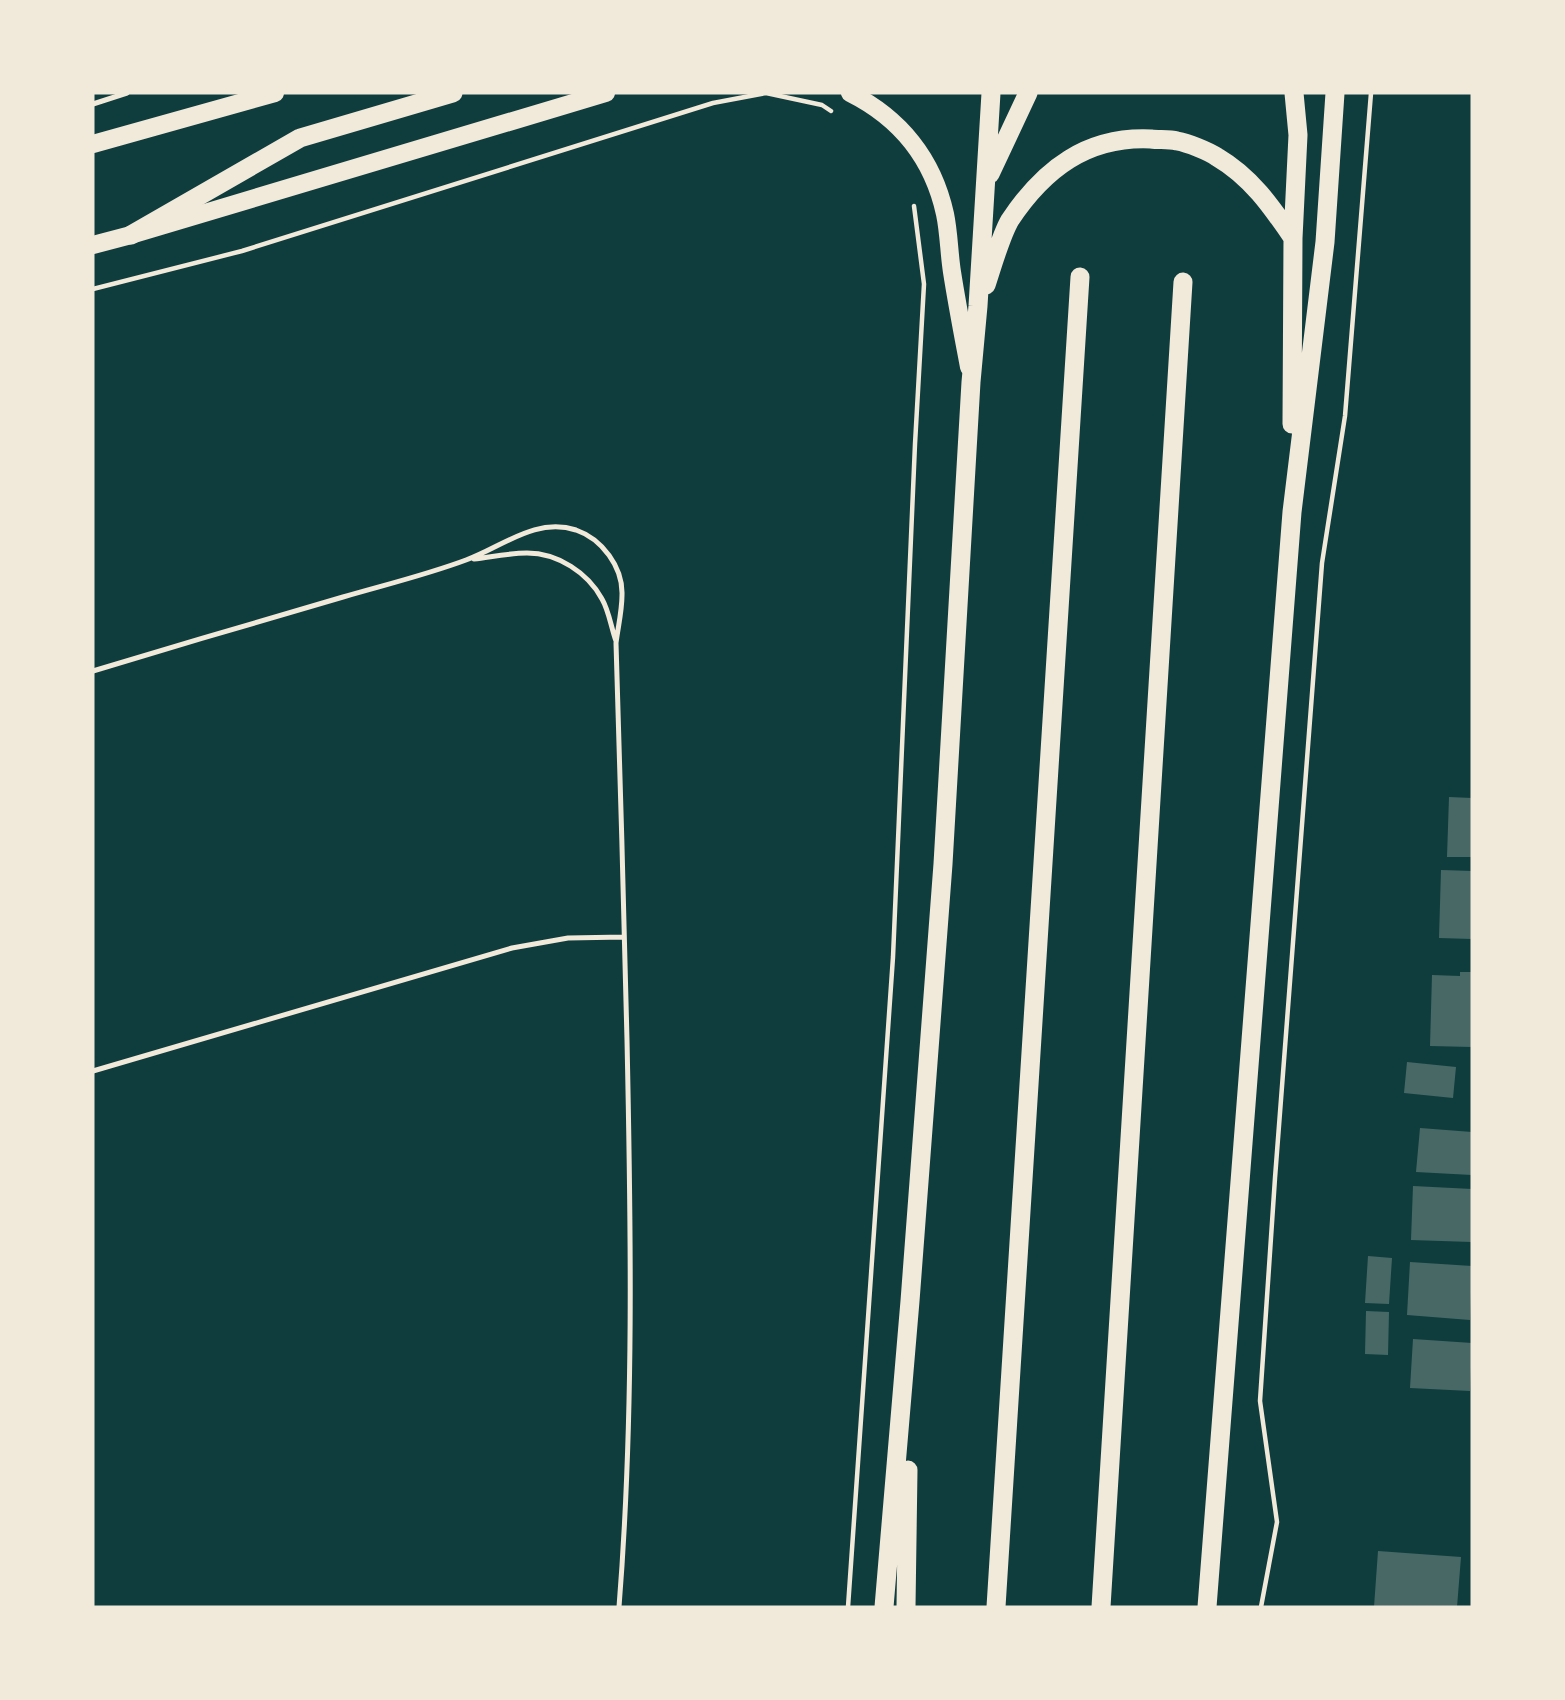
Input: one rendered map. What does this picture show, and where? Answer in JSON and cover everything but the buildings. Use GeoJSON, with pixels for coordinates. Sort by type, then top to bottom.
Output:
{"type":"FeatureCollection","features":[{"type":"Feature","properties":{"kind":"highway"},"geometry":{"type":"LineString","coordinates":[[131,235],[300,138],[453,93]]}},
{"type":"Feature","properties":{"kind":"highway"},"geometry":{"type":"LineString","coordinates":[[884,1607],[942,878],[991,93]]}},
{"type":"Feature","properties":{"kind":"highway"},"geometry":{"type":"LineString","coordinates":[[985,186],[1028,93]]}},
{"type":"Feature","properties":{"kind":"highway"},"geometry":{"type":"LineString","coordinates":[[1292,512],[1293,238],[1298,135],[1294,93]]}},
{"type":"Feature","properties":{"kind":"highway"},"geometry":{"type":"LineString","coordinates":[[1207,1607],[1292,512],[1325,242],[1335,93]]}},
{"type":"Feature","properties":{"kind":"highway"},"geometry":{"type":"LineString","coordinates":[[978,306],[1008,223],[1037,184],[1066,160],[1104,143],[1136,139],[1177,141],[1216,156],[1244,177],[1267,200],[1293,238]]}},
{"type":"Feature","properties":{"kind":"highway"},"geometry":{"type":"LineString","coordinates":[[996,1607],[1080,277]]}},
{"type":"Feature","properties":{"kind":"highway"},"geometry":{"type":"LineString","coordinates":[[1101,1607],[1183,282]]}},
{"type":"Feature","properties":{"kind":"highway"},"geometry":{"type":"LineString","coordinates":[[906,1607],[910,1301]]}},
{"type":"Feature","properties":{"kind":"main road"},"geometry":{"type":"LineString","coordinates":[[93,144],[275,93]]}},
{"type":"Feature","properties":{"kind":"main road"},"geometry":{"type":"LineString","coordinates":[[93,245],[606,93]]}},
{"type":"Feature","properties":{"kind":"main road"},"geometry":{"type":"LineString","coordinates":[[850,93],[886,115],[917,148],[934,180],[945,215],[971,382]]}},
{"type":"Feature","properties":{"kind":"lane"},"geometry":{"type":"LineString","coordinates":[[93,104],[127,93]]}},
{"type":"Feature","properties":{"kind":"lane"},"geometry":{"type":"LineString","coordinates":[[93,671],[467,560],[529,530],[562,527],[578,531],[592,538],[614,562],[622,593],[616,643],[631,1210],[630,1381],[619,1607]]}},
{"type":"Feature","properties":{"kind":"lane"},"geometry":{"type":"LineString","coordinates":[[467,560],[528,553],[547,555],[564,562],[580,572],[603,600],[616,643]]}},
{"type":"Feature","properties":{"kind":"lane"},"geometry":{"type":"LineString","coordinates":[[93,1071],[512,947],[568,938],[624,937]]}},
{"type":"Feature","properties":{"kind":"path"},"geometry":{"type":"LineString","coordinates":[[93,289],[242,251],[713,103],[766,93],[822,105],[832,111]]}},
{"type":"Feature","properties":{"kind":"path"},"geometry":{"type":"LineString","coordinates":[[1261,1607],[1277,1522],[1260,1401],[1274,1192],[1322,564],[1345,416],[1371,93]]}},
{"type":"Feature","properties":{"kind":"path"},"geometry":{"type":"LineString","coordinates":[[848,1607],[893,957],[925,284],[913,197]]}}]}
